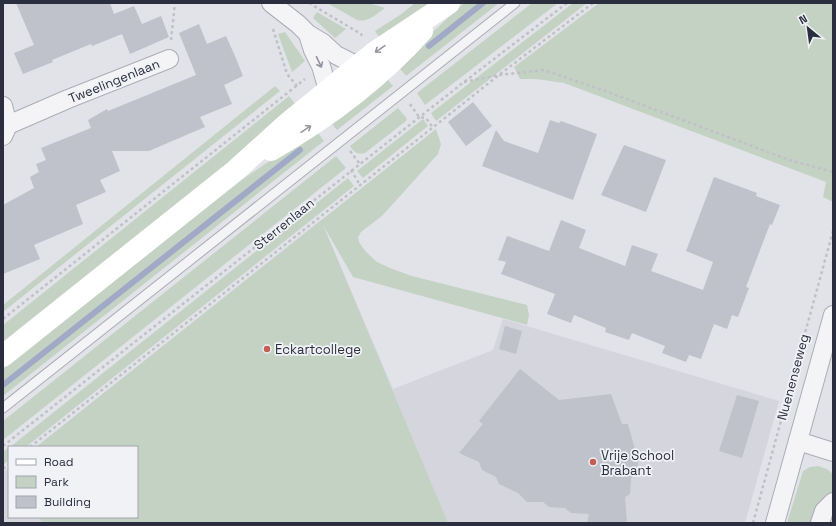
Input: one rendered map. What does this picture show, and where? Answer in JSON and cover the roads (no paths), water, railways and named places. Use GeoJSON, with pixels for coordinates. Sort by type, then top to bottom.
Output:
{"type":"FeatureCollection","features":[{"type":"Feature","properties":{"kind":"main road"},"geometry":{"type":"LineString","coordinates":[[3,356],[236,170],[288,123],[374,53],[448,4]]}},
{"type":"Feature","properties":{"kind":"main road"},"geometry":{"type":"LineString","coordinates":[[236,170],[298,135],[323,118],[386,69],[448,4]]}},
{"type":"Feature","properties":{"kind":"street"},"geometry":{"type":"LineString","coordinates":[[271,3],[336,55],[358,66]]}},
{"type":"Feature","properties":{"kind":"street"},"geometry":{"type":"LineString","coordinates":[[308,34],[313,50],[322,66],[328,90]]}},
{"type":"Feature","properties":{"kind":"street","name":"Tweelingenlaan"},"geometry":{"type":"LineString","coordinates":[[3,106],[6,131],[68,99],[169,59]]}},
{"type":"Feature","properties":{"kind":"street","name":"Nuenenseweg"},"geometry":{"type":"LineString","coordinates":[[775,523],[833,316]]}},
{"type":"Feature","properties":{"kind":"street"},"geometry":{"type":"LineString","coordinates":[[798,441],[833,452]]}},
{"type":"Feature","properties":{"kind":"street"},"geometry":{"type":"LineString","coordinates":[[820,523],[824,511],[833,502]]}},
{"type":"Feature","properties":{"kind":"lane"},"geometry":{"type":"LineString","coordinates":[[3,408],[515,3]]}},
{"type":"Feature","properties":{"kind":"waterway"},"geometry":{"type":"LineString","coordinates":[[429,46],[483,3]]}},
{"type":"Feature","properties":{"kind":"waterway"},"geometry":{"type":"LineString","coordinates":[[3,385],[300,150]]}},
{"type":"Feature","properties":{"kind":"place","name":"Eckartcollege"},"geometry":{"type":"Point","coordinates":[267,349]}},
{"type":"Feature","properties":{"kind":"place","name":"Vrije School Brabant"},"geometry":{"type":"Point","coordinates":[593,462]}}]}
